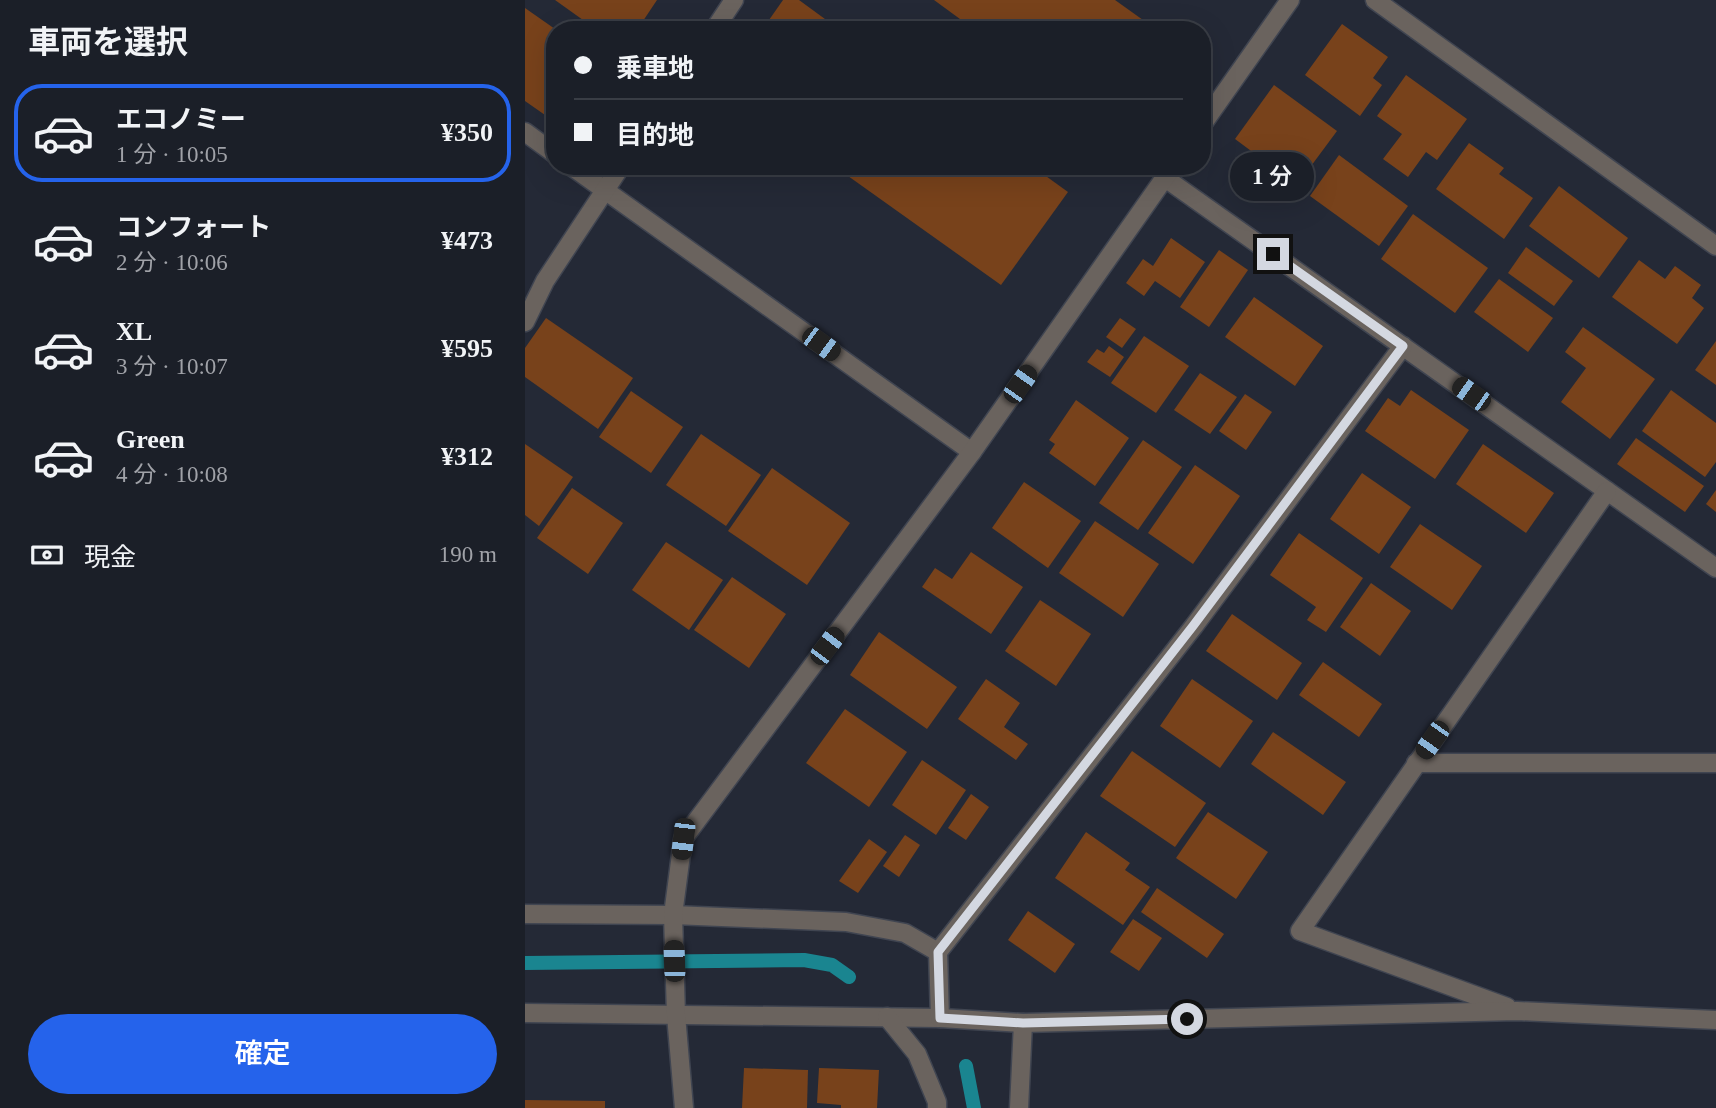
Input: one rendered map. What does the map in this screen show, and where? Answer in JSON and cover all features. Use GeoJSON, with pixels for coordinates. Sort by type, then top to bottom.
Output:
{"type":"FeatureCollection","features":[{"type":"Feature","properties":{"kind":"street"},"geometry":{"type":"LineString","coordinates":[[720,21],[734,0]]}},
{"type":"Feature","properties":{"kind":"street"},"geometry":{"type":"LineString","coordinates":[[1211,112],[1290,0]]}},
{"type":"Feature","properties":{"kind":"street"},"geometry":{"type":"LineString","coordinates":[[1375,0],[1716,246]]}},
{"type":"Feature","properties":{"kind":"street"},"geometry":{"type":"LineString","coordinates":[[525,132],[546,147]]}},
{"type":"Feature","properties":{"kind":"street"},"geometry":{"type":"LineString","coordinates":[[583,175],[972,452]]}},
{"type":"Feature","properties":{"kind":"street"},"geometry":{"type":"LineString","coordinates":[[525,322],[545,281],[615,175]]}},
{"type":"Feature","properties":{"kind":"street"},"geometry":{"type":"LineString","coordinates":[[684,1108],[676,1015],[673,924],[683,839],[972,452],[1167,175]]}},
{"type":"Feature","properties":{"kind":"street"},"geometry":{"type":"LineString","coordinates":[[1173,175],[1403,346],[1716,568]]}},
{"type":"Feature","properties":{"kind":"street"},"geometry":{"type":"LineString","coordinates":[[940,1018],[938,952],[1202,616],[1403,346]]}},
{"type":"Feature","properties":{"kind":"street"},"geometry":{"type":"LineString","coordinates":[[1517,1011],[1300,931],[1607,491]]}},
{"type":"Feature","properties":{"kind":"street"},"geometry":{"type":"LineString","coordinates":[[1416,763],[1716,763]]}},
{"type":"Feature","properties":{"kind":"street"},"geometry":{"type":"LineString","coordinates":[[525,914],[673,924],[846,922],[905,933],[938,952]]}},
{"type":"Feature","properties":{"kind":"street"},"geometry":{"type":"LineString","coordinates":[[525,1013],[940,1018],[1023,1023],[1517,1011],[1716,1020]]}},
{"type":"Feature","properties":{"kind":"street"},"geometry":{"type":"LineString","coordinates":[[887,1017],[917,1054],[937,1108]]}},
{"type":"Feature","properties":{"kind":"street"},"geometry":{"type":"LineString","coordinates":[[1019,1108],[1023,1023]]}},
{"type":"Feature","properties":{"kind":"building"},"geometry":{"type":"Polygon","coordinates":[[[555,0],[657,0],[643,21],[584,21],[555,0]]]}},
{"type":"Feature","properties":{"kind":"building"},"geometry":{"type":"Polygon","coordinates":[[[783,0],[799,0],[828,21],[768,21],[783,0]]]}},
{"type":"Feature","properties":{"kind":"building"},"geometry":{"type":"Polygon","coordinates":[[[934,0],[1115,0],[1144,21],[963,21],[934,0]]]}},
{"type":"Feature","properties":{"kind":"building"},"geometry":{"type":"Polygon","coordinates":[[[525,8],[546,23],[546,116],[525,101],[525,8]]]}},
{"type":"Feature","properties":{"kind":"building"},"geometry":{"type":"Polygon","coordinates":[[[1342,24],[1388,57],[1373,78],[1382,85],[1360,116],[1305,75],[1342,24]]]}},
{"type":"Feature","properties":{"kind":"building"},"geometry":{"type":"Polygon","coordinates":[[[1406,75],[1467,119],[1437,160],[1426,152],[1408,177],[1383,159],[1402,134],[1377,116],[1406,75]]]}},
{"type":"Feature","properties":{"kind":"building"},"geometry":{"type":"Polygon","coordinates":[[[1274,85],[1337,131],[1297,185],[1235,139],[1274,85]]]}},
{"type":"Feature","properties":{"kind":"building"},"geometry":{"type":"Polygon","coordinates":[[[1469,143],[1504,168],[1499,174],[1533,198],[1504,239],[1436,189],[1469,143]]]}},
{"type":"Feature","properties":{"kind":"building"},"geometry":{"type":"Polygon","coordinates":[[[1339,155],[1408,206],[1379,246],[1310,196],[1339,155]]]}},
{"type":"Feature","properties":{"kind":"building"},"geometry":{"type":"Polygon","coordinates":[[[847,175],[1044,175],[1068,192],[1001,285],[847,175]]]}},
{"type":"Feature","properties":{"kind":"building"},"geometry":{"type":"Polygon","coordinates":[[[1559,186],[1628,238],[1599,278],[1529,226],[1559,186]]]}},
{"type":"Feature","properties":{"kind":"building"},"geometry":{"type":"Polygon","coordinates":[[[1413,214],[1488,268],[1455,313],[1381,259],[1413,214]]]}},
{"type":"Feature","properties":{"kind":"building"},"geometry":{"type":"Polygon","coordinates":[[[1171,238],[1205,262],[1180,298],[1155,281],[1144,296],[1126,283],[1143,259],[1153,266],[1171,238]]]}},
{"type":"Feature","properties":{"kind":"building"},"geometry":{"type":"Polygon","coordinates":[[[1526,247],[1573,281],[1554,306],[1508,273],[1526,247]]]}},
{"type":"Feature","properties":{"kind":"building"},"geometry":{"type":"Polygon","coordinates":[[[1219,250],[1248,270],[1209,327],[1180,307],[1219,250]]]}},
{"type":"Feature","properties":{"kind":"building"},"geometry":{"type":"Polygon","coordinates":[[[1639,260],[1665,279],[1675,266],[1701,285],[1692,298],[1704,308],[1677,344],[1612,297],[1639,260]]]}},
{"type":"Feature","properties":{"kind":"building"},"geometry":{"type":"Polygon","coordinates":[[[1499,279],[1553,318],[1528,352],[1474,312],[1499,279]]]}},
{"type":"Feature","properties":{"kind":"building"},"geometry":{"type":"Polygon","coordinates":[[[1254,297],[1323,346],[1295,386],[1225,337],[1254,297]]]}},
{"type":"Feature","properties":{"kind":"building"},"geometry":{"type":"Polygon","coordinates":[[[546,318],[633,378],[598,429],[525,377],[525,348],[546,318]]]}},
{"type":"Feature","properties":{"kind":"building"},"geometry":{"type":"Polygon","coordinates":[[[1120,318],[1136,329],[1122,348],[1106,337],[1120,318]]]}},
{"type":"Feature","properties":{"kind":"building"},"geometry":{"type":"Polygon","coordinates":[[[1583,327],[1655,379],[1610,439],[1561,402],[1586,368],[1565,352],[1583,327]]]}},
{"type":"Feature","properties":{"kind":"building"},"geometry":{"type":"Polygon","coordinates":[[[1144,336],[1189,366],[1156,413],[1111,383],[1144,336]]]}},
{"type":"Feature","properties":{"kind":"building"},"geometry":{"type":"Polygon","coordinates":[[[1716,341],[1716,385],[1695,370],[1716,341]]]}},
{"type":"Feature","properties":{"kind":"building"},"geometry":{"type":"Polygon","coordinates":[[[1109,346],[1124,357],[1110,377],[1087,362],[1097,349],[1104,353],[1109,346]]]}},
{"type":"Feature","properties":{"kind":"building"},"geometry":{"type":"Polygon","coordinates":[[[1200,373],[1237,397],[1210,434],[1174,410],[1200,373]]]}},
{"type":"Feature","properties":{"kind":"building"},"geometry":{"type":"Polygon","coordinates":[[[1411,390],[1469,430],[1435,479],[1365,431],[1388,398],[1400,406],[1411,390]]]}},
{"type":"Feature","properties":{"kind":"building"},"geometry":{"type":"Polygon","coordinates":[[[1671,390],[1716,423],[1716,462],[1705,477],[1642,431],[1671,390]]]}},
{"type":"Feature","properties":{"kind":"building"},"geometry":{"type":"Polygon","coordinates":[[[631,391],[683,427],[651,473],[599,437],[631,391]]]}},
{"type":"Feature","properties":{"kind":"building"},"geometry":{"type":"Polygon","coordinates":[[[1245,394],[1272,412],[1246,450],[1219,431],[1245,394]]]}},
{"type":"Feature","properties":{"kind":"building"},"geometry":{"type":"Polygon","coordinates":[[[1076,400],[1129,438],[1095,486],[1049,453],[1055,444],[1049,440],[1076,400]]]}},
{"type":"Feature","properties":{"kind":"building"},"geometry":{"type":"Polygon","coordinates":[[[701,434],[761,475],[726,526],[666,485],[701,434]]]}},
{"type":"Feature","properties":{"kind":"building"},"geometry":{"type":"Polygon","coordinates":[[[1636,438],[1704,486],[1685,512],[1617,464],[1636,438]]]}},
{"type":"Feature","properties":{"kind":"building"},"geometry":{"type":"Polygon","coordinates":[[[1143,440],[1182,467],[1138,530],[1099,503],[1143,440]]]}},
{"type":"Feature","properties":{"kind":"building"},"geometry":{"type":"Polygon","coordinates":[[[525,444],[573,477],[539,526],[525,515],[525,444]]]}},
{"type":"Feature","properties":{"kind":"building"},"geometry":{"type":"Polygon","coordinates":[[[1483,444],[1554,493],[1526,533],[1456,484],[1483,444]]]}},
{"type":"Feature","properties":{"kind":"building"},"geometry":{"type":"Polygon","coordinates":[[[1195,465],[1240,496],[1193,564],[1148,533],[1195,465]]]}},
{"type":"Feature","properties":{"kind":"building"},"geometry":{"type":"Polygon","coordinates":[[[772,468],[850,523],[807,585],[728,531],[772,468]]]}},
{"type":"Feature","properties":{"kind":"building"},"geometry":{"type":"Polygon","coordinates":[[[1362,473],[1411,507],[1379,554],[1330,519],[1362,473]]]}},
{"type":"Feature","properties":{"kind":"building"},"geometry":{"type":"Polygon","coordinates":[[[1024,482],[1081,521],[1048,568],[992,528],[1024,482]]]}},
{"type":"Feature","properties":{"kind":"building"},"geometry":{"type":"Polygon","coordinates":[[[572,488],[623,523],[588,574],[537,538],[572,488]]]}},
{"type":"Feature","properties":{"kind":"building"},"geometry":{"type":"Polygon","coordinates":[[[1716,490],[1716,512],[1706,504],[1716,490]]]}},
{"type":"Feature","properties":{"kind":"building"},"geometry":{"type":"Polygon","coordinates":[[[1095,521],[1159,564],[1123,617],[1059,573],[1095,521]]]}},
{"type":"Feature","properties":{"kind":"building"},"geometry":{"type":"Polygon","coordinates":[[[1420,524],[1482,566],[1452,610],[1390,567],[1420,524]]]}},
{"type":"Feature","properties":{"kind":"building"},"geometry":{"type":"Polygon","coordinates":[[[1299,533],[1363,578],[1326,632],[1307,620],[1316,607],[1270,575],[1299,533]]]}},
{"type":"Feature","properties":{"kind":"building"},"geometry":{"type":"Polygon","coordinates":[[[666,542],[723,580],[689,630],[632,590],[666,542]]]}},
{"type":"Feature","properties":{"kind":"building"},"geometry":{"type":"Polygon","coordinates":[[[971,552],[1023,587],[991,634],[922,587],[935,568],[952,579],[971,552]]]}},
{"type":"Feature","properties":{"kind":"building"},"geometry":{"type":"Polygon","coordinates":[[[732,577],[786,614],[749,668],[694,630],[732,577]]]}},
{"type":"Feature","properties":{"kind":"building"},"geometry":{"type":"Polygon","coordinates":[[[1371,583],[1411,611],[1380,656],[1340,627],[1371,583]]]}},
{"type":"Feature","properties":{"kind":"building"},"geometry":{"type":"Polygon","coordinates":[[[1040,600],[1091,634],[1056,686],[1005,651],[1040,600]]]}},
{"type":"Feature","properties":{"kind":"building"},"geometry":{"type":"Polygon","coordinates":[[[1232,614],[1302,663],[1277,700],[1206,651],[1232,614]]]}},
{"type":"Feature","properties":{"kind":"building"},"geometry":{"type":"Polygon","coordinates":[[[879,632],[957,687],[927,729],[850,675],[879,632]]]}},
{"type":"Feature","properties":{"kind":"building"},"geometry":{"type":"Polygon","coordinates":[[[1323,662],[1382,704],[1359,737],[1299,695],[1323,662]]]}},
{"type":"Feature","properties":{"kind":"building"},"geometry":{"type":"Polygon","coordinates":[[[986,679],[1020,703],[1004,727],[1028,744],[1016,760],[958,719],[986,679]]]}},
{"type":"Feature","properties":{"kind":"building"},"geometry":{"type":"Polygon","coordinates":[[[1192,679],[1253,721],[1220,768],[1160,726],[1192,679]]]}},
{"type":"Feature","properties":{"kind":"building"},"geometry":{"type":"Polygon","coordinates":[[[845,709],[907,752],[869,807],[806,763],[845,709]]]}},
{"type":"Feature","properties":{"kind":"building"},"geometry":{"type":"Polygon","coordinates":[[[1273,732],[1346,782],[1323,815],[1251,764],[1273,732]]]}},
{"type":"Feature","properties":{"kind":"building"},"geometry":{"type":"Polygon","coordinates":[[[1132,751],[1206,803],[1175,847],[1100,796],[1132,751]]]}},
{"type":"Feature","properties":{"kind":"building"},"geometry":{"type":"Polygon","coordinates":[[[922,760],[966,790],[936,835],[892,805],[922,760]]]}},
{"type":"Feature","properties":{"kind":"building"},"geometry":{"type":"Polygon","coordinates":[[[971,794],[989,807],[966,840],[948,828],[971,794]]]}},
{"type":"Feature","properties":{"kind":"building"},"geometry":{"type":"Polygon","coordinates":[[[1208,812],[1268,852],[1236,899],[1176,858],[1208,812]]]}},
{"type":"Feature","properties":{"kind":"building"},"geometry":{"type":"Polygon","coordinates":[[[1086,832],[1130,863],[1125,870],[1150,887],[1123,925],[1055,878],[1086,832]]]}},
{"type":"Feature","properties":{"kind":"building"},"geometry":{"type":"Polygon","coordinates":[[[905,835],[920,845],[899,877],[883,866],[905,835]]]}},
{"type":"Feature","properties":{"kind":"building"},"geometry":{"type":"Polygon","coordinates":[[[869,839],[887,852],[858,893],[839,881],[869,839]]]}},
{"type":"Feature","properties":{"kind":"building"},"geometry":{"type":"Polygon","coordinates":[[[1157,888],[1224,934],[1207,958],[1141,912],[1157,888]]]}},
{"type":"Feature","properties":{"kind":"building"},"geometry":{"type":"Polygon","coordinates":[[[1028,911],[1075,944],[1055,973],[1008,940],[1028,911]]]}},
{"type":"Feature","properties":{"kind":"building"},"geometry":{"type":"Polygon","coordinates":[[[1133,919],[1162,938],[1139,971],[1110,952],[1133,919]]]}},
{"type":"Feature","properties":{"kind":"building"},"geometry":{"type":"Polygon","coordinates":[[[744,1068],[808,1070],[807,1108],[742,1108],[744,1068]]]}},
{"type":"Feature","properties":{"kind":"building"},"geometry":{"type":"Polygon","coordinates":[[[819,1068],[879,1070],[877,1108],[841,1108],[841,1105],[817,1103],[819,1068]]]}},
{"type":"Feature","properties":{"kind":"building"},"geometry":{"type":"Polygon","coordinates":[[[525,1100],[605,1101],[605,1108],[525,1108],[525,1100]]]}},
{"type":"Feature","properties":{"kind":"waterway"},"geometry":{"type":"LineString","coordinates":[[525,963],[804,960],[832,965],[849,977]]}},
{"type":"Feature","properties":{"kind":"waterway"},"geometry":{"type":"LineString","coordinates":[[966,1066],[974,1108]]}},
{"type":"Feature","properties":{"kind":"route"},"geometry":{"type":"LineString","coordinates":[[1187,1019],[1023,1023],[940,1018],[938,952],[1193,626],[1403,346],[1273,254]]}}]}
